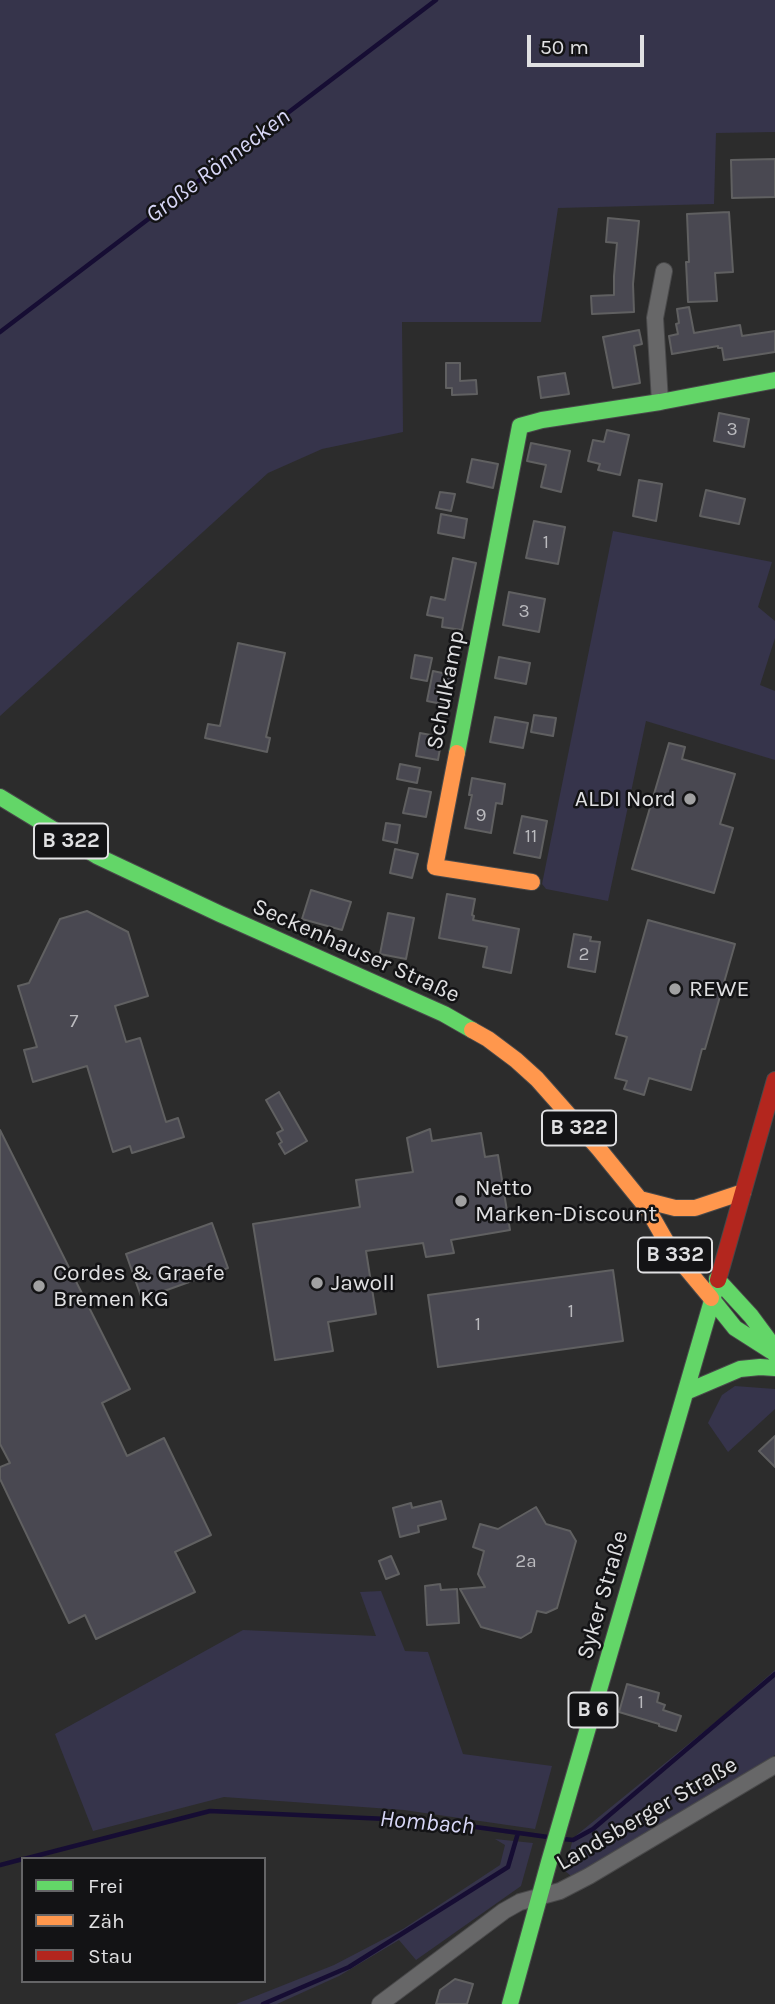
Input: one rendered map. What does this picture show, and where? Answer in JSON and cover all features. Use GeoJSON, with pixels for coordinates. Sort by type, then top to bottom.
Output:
{"type":"FeatureCollection","features":[{"type":"Feature","properties":{"kind":"main road"},"geometry":{"type":"LineString","coordinates":[[660,402],[775,380]]}},
{"type":"Feature","properties":{"kind":"main road","name":"Schulkamp"},"geometry":{"type":"LineString","coordinates":[[532,882],[435,867],[520,426],[542,420],[660,402]]}},
{"type":"Feature","properties":{"kind":"main road","name":"Seckenhauser Straße"},"geometry":{"type":"LineString","coordinates":[[0,797],[97,856],[444,1014],[488,1039],[537,1079],[643,1203]]}},
{"type":"Feature","properties":{"kind":"main road","name":"B 6"},"geometry":{"type":"LineString","coordinates":[[717,1279],[775,1080]]}},
{"type":"Feature","properties":{"kind":"main road"},"geometry":{"type":"LineString","coordinates":[[643,1203],[695,1208],[743,1192]]}},
{"type":"Feature","properties":{"kind":"main road","name":"B 322"},"geometry":{"type":"LineString","coordinates":[[643,1203],[662,1217],[681,1237]]}},
{"type":"Feature","properties":{"kind":"main road","name":"B 332"},"geometry":{"type":"LineString","coordinates":[[643,1203],[671,1250],[711,1298]]}},
{"type":"Feature","properties":{"kind":"main road"},"geometry":{"type":"LineString","coordinates":[[704,1263],[751,1316],[768,1339],[775,1359]]}},
{"type":"Feature","properties":{"kind":"main road","name":"Syker Straße"},"geometry":{"type":"LineString","coordinates":[[510,2004],[717,1279]]}},
{"type":"Feature","properties":{"kind":"main road"},"geometry":{"type":"LineString","coordinates":[[711,1298],[735,1328],[775,1359]]}},
{"type":"Feature","properties":{"kind":"main road"},"geometry":{"type":"LineString","coordinates":[[686,1392],[740,1369],[760,1367],[775,1359]]}},
{"type":"Feature","properties":{"kind":"street"},"geometry":{"type":"LineString","coordinates":[[660,402],[655,318],[664,271]]}},
{"type":"Feature","properties":{"kind":"street","name":"Landsberger Straße"},"geometry":{"type":"LineString","coordinates":[[380,2004],[504,1911],[520,1902],[560,1891],[589,1877],[775,1765]]}},
{"type":"Feature","properties":{"kind":"shaded area"},"geometry":{"type":"Polygon","coordinates":[[[0,0],[775,0],[775,132],[716,133],[714,204],[558,208],[541,322],[402,322],[403,432],[322,449],[268,473],[0,716],[0,0]]]}},
{"type":"Feature","properties":{"kind":"shaded area"},"geometry":{"type":"Polygon","coordinates":[[[613,531],[772,562],[758,607],[775,621],[775,638],[760,685],[775,691],[775,760],[646,721],[608,901],[546,889],[542,884],[613,531]]]}},
{"type":"Feature","properties":{"kind":"shaded area"},"geometry":{"type":"Polygon","coordinates":[[[735,1386],[775,1389],[775,1409],[728,1452],[708,1423],[722,1395],[735,1386]]]}},
{"type":"Feature","properties":{"kind":"shaded area"},"geometry":{"type":"Polygon","coordinates":[[[381,1591],[405,1651],[428,1652],[463,1754],[552,1766],[535,1829],[404,1810],[224,1797],[93,1831],[55,1734],[243,1630],[376,1636],[360,1592],[381,1591]]]}},
{"type":"Feature","properties":{"kind":"shaded area"},"geometry":{"type":"Polygon","coordinates":[[[775,1670],[775,1755],[590,1868],[571,1876],[565,1871],[573,1838],[775,1670]]]}},
{"type":"Feature","properties":{"kind":"shaded area"},"geometry":{"type":"Polygon","coordinates":[[[495,1839],[533,1843],[521,1886],[416,1960],[399,1940],[339,1976],[277,2004],[236,2004],[334,1965],[403,1929],[500,1865],[505,1845],[495,1839]]]}},
{"type":"Feature","properties":{"kind":"building"},"geometry":{"type":"Polygon","coordinates":[[[775,159],[775,197],[732,198],[731,160],[775,159]]]}},
{"type":"Feature","properties":{"kind":"building"},"geometry":{"type":"Polygon","coordinates":[[[729,212],[733,272],[715,273],[717,301],[688,302],[687,214],[729,212]]]}},
{"type":"Feature","properties":{"kind":"building"},"geometry":{"type":"Polygon","coordinates":[[[608,218],[639,221],[633,284],[634,312],[592,314],[591,296],[614,295],[617,243],[606,242],[608,218]]]}},
{"type":"Feature","properties":{"kind":"building"},"geometry":{"type":"Polygon","coordinates":[[[689,307],[694,333],[740,325],[742,336],[775,331],[775,352],[724,360],[722,348],[718,346],[672,354],[669,336],[678,334],[677,309],[689,307]]]}},
{"type":"Feature","properties":{"kind":"building"},"geometry":{"type":"Polygon","coordinates":[[[639,330],[642,344],[634,346],[640,383],[613,388],[603,337],[639,330]]]}},
{"type":"Feature","properties":{"kind":"building"},"geometry":{"type":"Polygon","coordinates":[[[446,363],[460,363],[460,381],[476,380],[477,394],[452,395],[452,388],[446,388],[446,363]]]}},
{"type":"Feature","properties":{"kind":"building"},"geometry":{"type":"Polygon","coordinates":[[[565,373],[569,394],[541,398],[538,377],[565,373]]]}},
{"type":"Feature","properties":{"kind":"building"},"geometry":{"type":"Polygon","coordinates":[[[719,413],[749,419],[744,447],[714,441],[719,413]]]}},
{"type":"Feature","properties":{"kind":"building"},"geometry":{"type":"Polygon","coordinates":[[[607,430],[629,435],[620,475],[598,470],[600,464],[588,461],[593,440],[604,442],[607,430]]]}},
{"type":"Feature","properties":{"kind":"building"},"geometry":{"type":"Polygon","coordinates":[[[531,443],[570,451],[561,492],[541,487],[546,465],[527,461],[531,443]]]}},
{"type":"Feature","properties":{"kind":"building"},"geometry":{"type":"Polygon","coordinates":[[[472,459],[498,464],[493,488],[467,482],[472,459]]]}},
{"type":"Feature","properties":{"kind":"building"},"geometry":{"type":"Polygon","coordinates":[[[639,480],[662,484],[656,521],[633,516],[639,480]]]}},
{"type":"Feature","properties":{"kind":"building"},"geometry":{"type":"Polygon","coordinates":[[[706,490],[745,499],[739,524],[700,516],[706,490]]]}},
{"type":"Feature","properties":{"kind":"building"},"geometry":{"type":"Polygon","coordinates":[[[440,492],[455,494],[451,511],[436,508],[440,492]]]}},
{"type":"Feature","properties":{"kind":"building"},"geometry":{"type":"Polygon","coordinates":[[[441,514],[467,519],[464,538],[438,533],[441,514]]]}},
{"type":"Feature","properties":{"kind":"building"},"geometry":{"type":"Polygon","coordinates":[[[534,521],[565,527],[558,564],[526,558],[534,521]]]}},
{"type":"Feature","properties":{"kind":"building"},"geometry":{"type":"Polygon","coordinates":[[[453,558],[476,563],[462,630],[442,627],[443,618],[427,615],[431,597],[445,600],[453,558]]]}},
{"type":"Feature","properties":{"kind":"building"},"geometry":{"type":"Polygon","coordinates":[[[509,592],[545,599],[539,632],[503,625],[509,592]]]}},
{"type":"Feature","properties":{"kind":"building"},"geometry":{"type":"Polygon","coordinates":[[[238,643],[285,653],[266,737],[270,738],[267,752],[205,738],[208,724],[220,726],[238,643]]]}},
{"type":"Feature","properties":{"kind":"building"},"geometry":{"type":"Polygon","coordinates":[[[415,655],[432,658],[427,681],[411,678],[415,655]]]}},
{"type":"Feature","properties":{"kind":"building"},"geometry":{"type":"Polygon","coordinates":[[[499,657],[530,663],[526,684],[495,678],[499,657]]]}},
{"type":"Feature","properties":{"kind":"building"},"geometry":{"type":"Polygon","coordinates":[[[433,671],[452,675],[447,705],[427,701],[433,671]]]}},
{"type":"Feature","properties":{"kind":"building"},"geometry":{"type":"Polygon","coordinates":[[[534,715],[556,718],[553,736],[531,732],[534,715]]]}},
{"type":"Feature","properties":{"kind":"building"},"geometry":{"type":"Polygon","coordinates":[[[495,717],[528,723],[523,748],[490,742],[495,717]]]}},
{"type":"Feature","properties":{"kind":"building"},"geometry":{"type":"Polygon","coordinates":[[[420,733],[442,737],[438,760],[416,756],[420,733]]]}},
{"type":"Feature","properties":{"kind":"building","name":"ALDI Nord"},"geometry":{"type":"Polygon","coordinates":[[[669,743],[685,747],[682,759],[735,774],[720,824],[733,828],[714,893],[632,869],[669,743]]]}},
{"type":"Feature","properties":{"kind":"building"},"geometry":{"type":"Polygon","coordinates":[[[400,764],[420,768],[417,783],[397,779],[400,764]]]}},
{"type":"Feature","properties":{"kind":"building"},"geometry":{"type":"Polygon","coordinates":[[[472,778],[505,784],[502,804],[496,803],[491,833],[465,828],[472,795],[469,795],[472,778]]]}},
{"type":"Feature","properties":{"kind":"building"},"geometry":{"type":"Polygon","coordinates":[[[409,788],[431,792],[426,817],[403,813],[409,788]]]}},
{"type":"Feature","properties":{"kind":"building"},"geometry":{"type":"Polygon","coordinates":[[[522,816],[547,821],[540,858],[514,853],[522,816]]]}},
{"type":"Feature","properties":{"kind":"building"},"geometry":{"type":"Polygon","coordinates":[[[386,823],[400,825],[397,843],[383,840],[386,823]]]}},
{"type":"Feature","properties":{"kind":"building"},"geometry":{"type":"Polygon","coordinates":[[[395,849],[418,854],[412,878],[390,873],[395,849]]]}},
{"type":"Feature","properties":{"kind":"building"},"geometry":{"type":"Polygon","coordinates":[[[311,890],[351,902],[342,930],[302,919],[311,890]]]}},
{"type":"Feature","properties":{"kind":"building"},"geometry":{"type":"Polygon","coordinates":[[[447,894],[475,899],[473,920],[519,929],[511,973],[483,967],[487,947],[439,938],[447,894]]]}},
{"type":"Feature","properties":{"kind":"building"},"geometry":{"type":"Polygon","coordinates":[[[87,911],[128,932],[148,996],[115,1006],[126,1042],[140,1038],[166,1122],[178,1118],[184,1137],[132,1153],[130,1146],[113,1152],[87,1066],[33,1082],[24,1050],[37,1047],[18,986],[29,983],[60,919],[87,911]]]}},
{"type":"Feature","properties":{"kind":"building"},"geometry":{"type":"Polygon","coordinates":[[[388,913],[414,918],[406,959],[380,954],[388,913]]]}},
{"type":"Feature","properties":{"kind":"building","name":"REWE"},"geometry":{"type":"Polygon","coordinates":[[[648,920],[735,944],[691,1090],[649,1078],[644,1095],[624,1089],[627,1081],[615,1078],[627,1037],[616,1034],[648,920]]]}},
{"type":"Feature","properties":{"kind":"building"},"geometry":{"type":"Polygon","coordinates":[[[574,934],[591,937],[590,941],[600,942],[595,972],[568,967],[574,934]]]}},
{"type":"Feature","properties":{"kind":"building"},"geometry":{"type":"Polygon","coordinates":[[[279,1092],[307,1141],[285,1154],[277,1133],[283,1130],[266,1100],[279,1092]]]}},
{"type":"Feature","properties":{"kind":"building"},"geometry":{"type":"Polygon","coordinates":[[[430,1129],[432,1141],[481,1133],[485,1157],[498,1155],[510,1230],[451,1240],[454,1253],[426,1257],[423,1243],[366,1251],[376,1314],[328,1322],[333,1351],[275,1360],[253,1224],[360,1207],[356,1180],[413,1172],[407,1138],[430,1129]]]}},
{"type":"Feature","properties":{"kind":"building"},"geometry":{"type":"Polygon","coordinates":[[[0,1130],[130,1389],[102,1403],[127,1456],[164,1438],[211,1535],[175,1552],[195,1592],[96,1639],[85,1615],[69,1623],[0,1479],[0,1467],[10,1463],[0,1444],[0,1130]]]}},
{"type":"Feature","properties":{"kind":"building"},"geometry":{"type":"Polygon","coordinates":[[[212,1223],[228,1268],[142,1299],[126,1254],[212,1223]]]}},
{"type":"Feature","properties":{"kind":"building"},"geometry":{"type":"Polygon","coordinates":[[[613,1270],[623,1341],[438,1367],[428,1295],[613,1270]]]}},
{"type":"Feature","properties":{"kind":"building"},"geometry":{"type":"Polygon","coordinates":[[[775,1436],[775,1467],[759,1451],[775,1436]]]}},
{"type":"Feature","properties":{"kind":"building"},"geometry":{"type":"Polygon","coordinates":[[[441,1501],[446,1519],[418,1526],[419,1532],[400,1537],[393,1508],[411,1503],[412,1508],[441,1501]]]}},
{"type":"Feature","properties":{"kind":"building"},"geometry":{"type":"Polygon","coordinates":[[[536,1507],[546,1524],[570,1531],[576,1541],[557,1608],[546,1613],[537,1611],[531,1632],[521,1638],[481,1627],[460,1589],[485,1587],[478,1574],[484,1551],[473,1547],[480,1524],[498,1529],[536,1507]]]}},
{"type":"Feature","properties":{"kind":"building"},"geometry":{"type":"Polygon","coordinates":[[[391,1556],[399,1574],[386,1579],[379,1561],[391,1556]]]}},
{"type":"Feature","properties":{"kind":"building"},"geometry":{"type":"Polygon","coordinates":[[[440,1584],[441,1590],[457,1589],[459,1623],[427,1625],[425,1586],[440,1584]]]}},
{"type":"Feature","properties":{"kind":"building"},"geometry":{"type":"Polygon","coordinates":[[[627,1684],[659,1693],[657,1702],[665,1705],[663,1710],[681,1716],[676,1731],[619,1712],[627,1684]]]}},
{"type":"Feature","properties":{"kind":"building"},"geometry":{"type":"Polygon","coordinates":[[[455,1979],[473,1984],[467,2004],[436,2004],[440,1990],[455,1979]]]}},
{"type":"Feature","properties":{"kind":"waterway","name":"Große Rönnecken"},"geometry":{"type":"LineString","coordinates":[[0,332],[436,0]]}},
{"type":"Feature","properties":{"kind":"waterway","name":"Hombach"},"geometry":{"type":"LineString","coordinates":[[563,1839],[573,1840],[593,1829],[775,1674]]}},
{"type":"Feature","properties":{"kind":"waterway","name":"Hombach"},"geometry":{"type":"LineString","coordinates":[[32,1857],[210,1811],[432,1821],[548,1837]]}},
{"type":"Feature","properties":{"kind":"waterway"},"geometry":{"type":"LineString","coordinates":[[263,2004],[349,1967],[508,1867],[518,1833]]}},
{"type":"Feature","properties":{"kind":"waterway","name":"Hombach"},"geometry":{"type":"LineString","coordinates":[[0,1865],[21,1860]]}},
{"type":"Feature","properties":{"kind":"traffic: fast"},"geometry":{"type":"LineString","coordinates":[[457,753],[520,426],[775,380]]}},
{"type":"Feature","properties":{"kind":"traffic: fast"},"geometry":{"type":"LineString","coordinates":[[0,797],[97,856],[444,1014],[472,1030]]}},
{"type":"Feature","properties":{"kind":"traffic: fast"},"geometry":{"type":"LineString","coordinates":[[717,1279],[751,1316],[768,1339],[774,1353]]}},
{"type":"Feature","properties":{"kind":"traffic: fast"},"geometry":{"type":"LineString","coordinates":[[510,2004],[718,1280]]}},
{"type":"Feature","properties":{"kind":"traffic: fast"},"geometry":{"type":"LineString","coordinates":[[711,1298],[735,1328],[771,1351]]}},
{"type":"Feature","properties":{"kind":"traffic: fast"},"geometry":{"type":"LineString","coordinates":[[686,1392],[740,1369],[775,1368]]}},
{"type":"Feature","properties":{"kind":"traffic: slow"},"geometry":{"type":"LineString","coordinates":[[457,753],[435,867],[532,882]]}},
{"type":"Feature","properties":{"kind":"traffic: slow"},"geometry":{"type":"LineString","coordinates":[[472,1030],[516,1060],[537,1079],[647,1208],[671,1250],[711,1298]]}},
{"type":"Feature","properties":{"kind":"traffic: slow"},"geometry":{"type":"LineString","coordinates":[[640,1199],[675,1208],[695,1208],[743,1192]]}},
{"type":"Feature","properties":{"kind":"traffic: jam"},"geometry":{"type":"LineString","coordinates":[[718,1280],[775,1080]]}},
{"type":"Feature","properties":{"kind":"place","name":"ALDI Nord"},"geometry":{"type":"Point","coordinates":[690,799]}},
{"type":"Feature","properties":{"kind":"place","name":"REWE"},"geometry":{"type":"Point","coordinates":[675,989]}},
{"type":"Feature","properties":{"kind":"place","name":"Netto Marken-Discount"},"geometry":{"type":"Point","coordinates":[461,1201]}},
{"type":"Feature","properties":{"kind":"place","name":"Jawoll"},"geometry":{"type":"Point","coordinates":[317,1283]}},
{"type":"Feature","properties":{"kind":"place","name":"Cordes & Graefe Bremen KG"},"geometry":{"type":"Point","coordinates":[39,1286]}}]}
